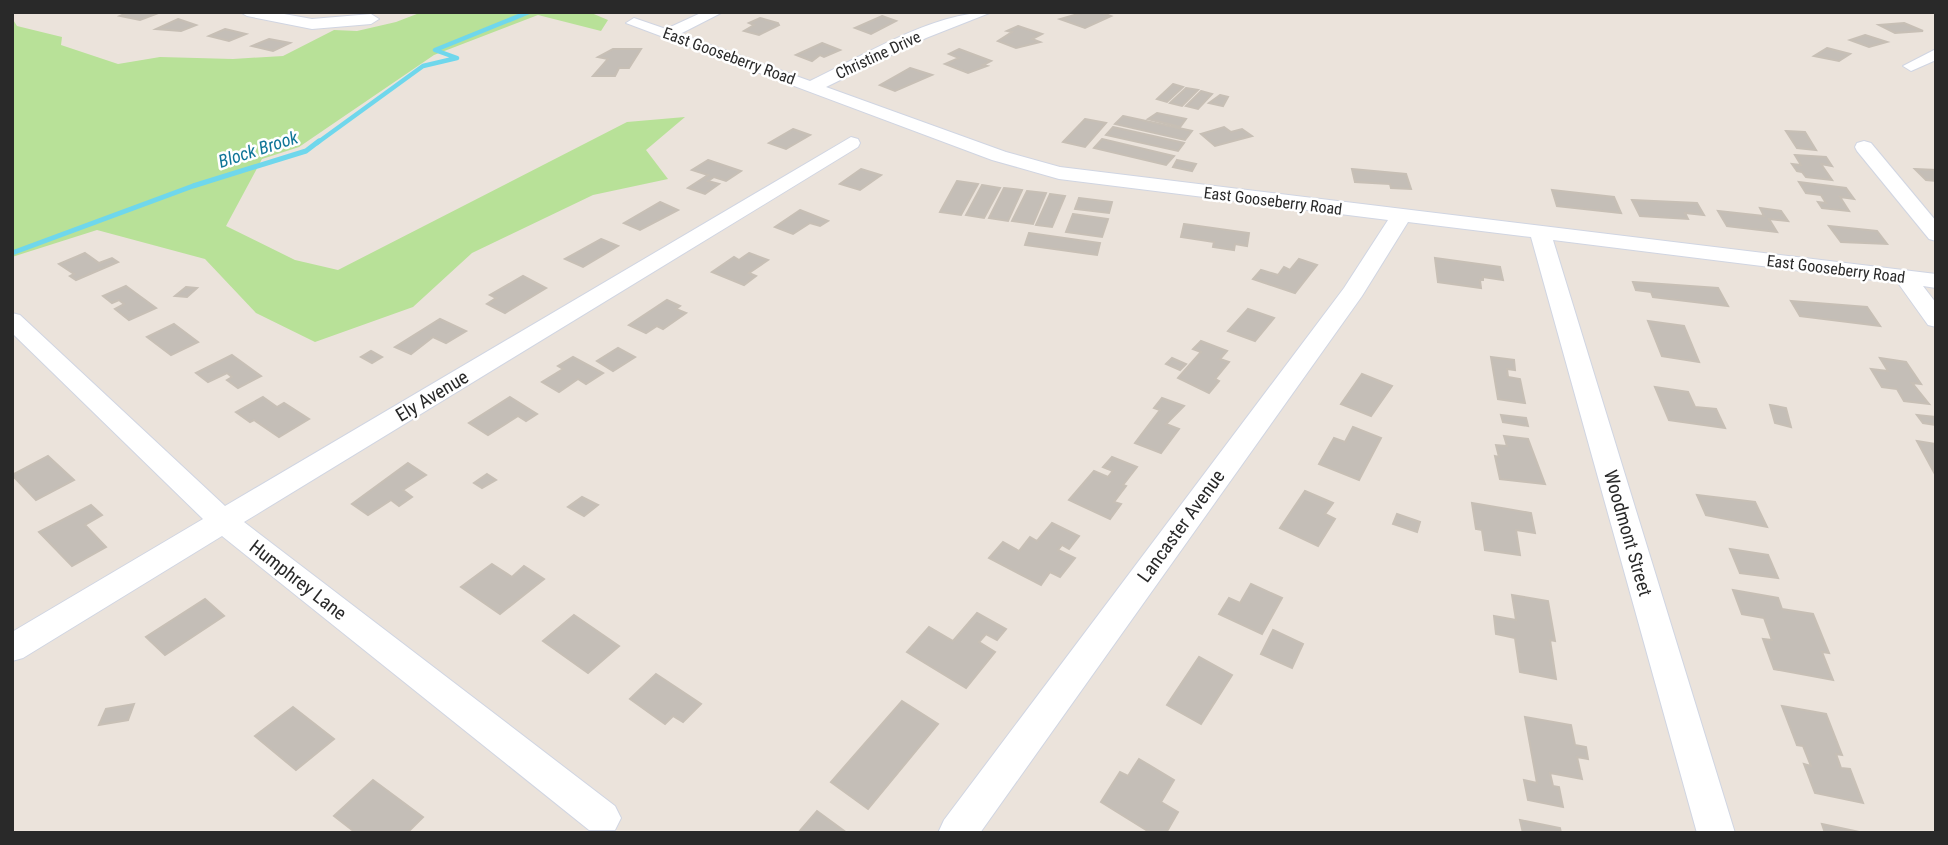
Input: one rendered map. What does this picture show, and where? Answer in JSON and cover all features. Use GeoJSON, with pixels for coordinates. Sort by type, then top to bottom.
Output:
{"type":"FeatureCollection","features":[{"type":"Feature","properties":{"kind":"street"},"geometry":{"type":"LineString","coordinates":[[247,12],[312,24],[372,19]]}},
{"type":"Feature","properties":{"kind":"street"},"geometry":{"type":"LineString","coordinates":[[668,34],[716,12]]}},
{"type":"Feature","properties":{"kind":"street","name":"Christine Drive"},"geometry":{"type":"LineString","coordinates":[[812,87],[921,35],[985,12]]}},
{"type":"Feature","properties":{"kind":"street","name":"East Gooseberry Road"},"geometry":{"type":"LineString","coordinates":[[634,23],[999,156],[1059,173],[1936,281]]}},
{"type":"Feature","properties":{"kind":"street"},"geometry":{"type":"LineString","coordinates":[[1911,66],[1936,54]]}},
{"type":"Feature","properties":{"kind":"street","name":"Ely Avenue"},"geometry":{"type":"LineString","coordinates":[[12,648],[851,144]]}},
{"type":"Feature","properties":{"kind":"street"},"geometry":{"type":"LineString","coordinates":[[1864,147],[1936,235]]}},
{"type":"Feature","properties":{"kind":"street","name":"Lancaster Avenue"},"geometry":{"type":"LineString","coordinates":[[957,833],[1354,291],[1401,216]]}},
{"type":"Feature","properties":{"kind":"street","name":"Woodmont Street"},"geometry":{"type":"LineString","coordinates":[[1540,233],[1716,833]]}},
{"type":"Feature","properties":{"kind":"street"},"geometry":{"type":"LineString","coordinates":[[1905,277],[1936,320]]}},
{"type":"Feature","properties":{"kind":"street","name":"Humphrey Lane"},"geometry":{"type":"LineString","coordinates":[[12,320],[224,522],[602,818]]}},
{"type":"Feature","properties":{"kind":"green space"},"geometry":{"type":"Polygon","coordinates":[[[422,12],[589,12],[608,20],[601,31],[538,15],[434,55],[299,147],[262,159],[226,226],[295,260],[338,270],[627,122],[685,117],[646,150],[668,179],[593,195],[472,253],[413,307],[315,342],[256,313],[205,259],[97,230],[12,257],[12,18],[17,26],[62,37],[61,45],[118,64],[160,57],[233,59],[283,56],[334,30],[357,31],[396,22],[422,12]]]}},
{"type":"Feature","properties":{"kind":"building"},"geometry":{"type":"Polygon","coordinates":[[[129,12],[156,14],[140,20],[120,16],[129,12]]]}},
{"type":"Feature","properties":{"kind":"building"},"geometry":{"type":"Polygon","coordinates":[[[1085,12],[1100,12],[1111,16],[1085,28],[1060,19],[1085,12]]]}},
{"type":"Feature","properties":{"kind":"building"},"geometry":{"type":"Polygon","coordinates":[[[882,16],[896,21],[871,34],[855,28],[882,16]]]}},
{"type":"Feature","properties":{"kind":"building"},"geometry":{"type":"Polygon","coordinates":[[[760,18],[779,25],[759,35],[744,31],[754,25],[749,23],[760,18]]]}},
{"type":"Feature","properties":{"kind":"building"},"geometry":{"type":"Polygon","coordinates":[[[178,19],[196,25],[181,31],[156,29],[178,19]]]}},
{"type":"Feature","properties":{"kind":"building"},"geometry":{"type":"Polygon","coordinates":[[[1904,23],[1923,31],[1895,33],[1879,25],[1904,23]]]}},
{"type":"Feature","properties":{"kind":"building"},"geometry":{"type":"Polygon","coordinates":[[[1018,26],[1042,34],[1032,39],[1040,42],[1016,48],[998,41],[1012,32],[1007,31],[1018,26]]]}},
{"type":"Feature","properties":{"kind":"building"},"geometry":{"type":"Polygon","coordinates":[[[225,29],[246,34],[229,41],[209,36],[225,29]]]}},
{"type":"Feature","properties":{"kind":"building"},"geometry":{"type":"Polygon","coordinates":[[[1865,35],[1887,42],[1869,47],[1850,40],[1865,35]]]}},
{"type":"Feature","properties":{"kind":"building"},"geometry":{"type":"Polygon","coordinates":[[[269,39],[290,43],[273,51],[252,46],[269,39]]]}},
{"type":"Feature","properties":{"kind":"building"},"geometry":{"type":"Polygon","coordinates":[[[822,43],[840,50],[824,57],[820,55],[812,61],[796,55],[822,43]]]}},
{"type":"Feature","properties":{"kind":"building"},"geometry":{"type":"Polygon","coordinates":[[[1827,48],[1850,54],[1839,61],[1814,56],[1827,48]]]}},
{"type":"Feature","properties":{"kind":"building"},"geometry":{"type":"Polygon","coordinates":[[[613,49],[641,49],[629,68],[619,68],[615,76],[593,76],[608,59],[598,57],[613,49]]]}},
{"type":"Feature","properties":{"kind":"building"},"geometry":{"type":"Polygon","coordinates":[[[959,49],[991,61],[983,65],[987,66],[968,73],[945,64],[959,58],[949,54],[959,49]]]}},
{"type":"Feature","properties":{"kind":"building"},"geometry":{"type":"Polygon","coordinates":[[[910,68],[932,75],[895,91],[880,85],[910,68]]]}},
{"type":"Feature","properties":{"kind":"building"},"geometry":{"type":"Polygon","coordinates":[[[1173,84],[1183,87],[1167,102],[1157,99],[1173,84]]]}},
{"type":"Feature","properties":{"kind":"building"},"geometry":{"type":"Polygon","coordinates":[[[1186,88],[1198,90],[1182,106],[1170,103],[1186,88]]]}},
{"type":"Feature","properties":{"kind":"building"},"geometry":{"type":"Polygon","coordinates":[[[1201,91],[1212,94],[1198,109],[1186,106],[1201,91]]]}},
{"type":"Feature","properties":{"kind":"building"},"geometry":{"type":"Polygon","coordinates":[[[1220,95],[1228,97],[1223,106],[1209,103],[1220,95]]]}},
{"type":"Feature","properties":{"kind":"building"},"geometry":{"type":"Polygon","coordinates":[[[1157,113],[1186,119],[1180,127],[1148,119],[1157,113]]]}},
{"type":"Feature","properties":{"kind":"building"},"geometry":{"type":"Polygon","coordinates":[[[1123,116],[1192,131],[1185,140],[1115,124],[1123,116]]]}},
{"type":"Feature","properties":{"kind":"building"},"geometry":{"type":"Polygon","coordinates":[[[1085,119],[1106,123],[1085,147],[1063,142],[1085,119]]]}},
{"type":"Feature","properties":{"kind":"building"},"geometry":{"type":"Polygon","coordinates":[[[1113,127],[1184,143],[1178,151],[1106,135],[1113,127]]]}},
{"type":"Feature","properties":{"kind":"building"},"geometry":{"type":"Polygon","coordinates":[[[1224,127],[1231,132],[1242,129],[1252,136],[1215,146],[1201,134],[1224,127]]]}},
{"type":"Feature","properties":{"kind":"building"},"geometry":{"type":"Polygon","coordinates":[[[793,129],[810,135],[786,149],[769,143],[793,129]]]}},
{"type":"Feature","properties":{"kind":"building"},"geometry":{"type":"Polygon","coordinates":[[[1786,131],[1805,132],[1816,150],[1797,148],[1786,131]]]}},
{"type":"Feature","properties":{"kind":"building"},"geometry":{"type":"Polygon","coordinates":[[[1102,139],[1174,156],[1166,165],[1094,148],[1102,139]]]}},
{"type":"Feature","properties":{"kind":"building"},"geometry":{"type":"Polygon","coordinates":[[[1795,155],[1826,157],[1832,166],[1821,164],[1832,180],[1806,177],[1797,171],[1792,164],[1801,165],[1795,155]]]}},
{"type":"Feature","properties":{"kind":"building"},"geometry":{"type":"Polygon","coordinates":[[[708,160],[741,171],[726,181],[714,177],[708,181],[719,184],[705,194],[688,188],[708,175],[692,170],[708,160]]]}},
{"type":"Feature","properties":{"kind":"building"},"geometry":{"type":"Polygon","coordinates":[[[1177,160],[1196,164],[1192,171],[1173,167],[1177,160]]]}},
{"type":"Feature","properties":{"kind":"building"},"geometry":{"type":"Polygon","coordinates":[[[861,169],[881,175],[860,190],[840,184],[861,169]]]}},
{"type":"Feature","properties":{"kind":"building"},"geometry":{"type":"Polygon","coordinates":[[[1352,169],[1406,174],[1411,189],[1391,188],[1390,184],[1355,182],[1352,169]]]}},
{"type":"Feature","properties":{"kind":"building"},"geometry":{"type":"Polygon","coordinates":[[[1915,169],[1936,170],[1936,181],[1926,180],[1915,169]]]}},
{"type":"Feature","properties":{"kind":"building"},"geometry":{"type":"Polygon","coordinates":[[[957,181],[978,184],[961,215],[940,212],[957,181]]]}},
{"type":"Feature","properties":{"kind":"building"},"geometry":{"type":"Polygon","coordinates":[[[1799,182],[1846,188],[1854,199],[1840,197],[1849,211],[1822,208],[1818,202],[1826,203],[1821,195],[1806,193],[1799,182]]]}},
{"type":"Feature","properties":{"kind":"building"},"geometry":{"type":"Polygon","coordinates":[[[982,185],[1000,188],[984,218],[966,215],[982,185]]]}},
{"type":"Feature","properties":{"kind":"building"},"geometry":{"type":"Polygon","coordinates":[[[1004,188],[1022,190],[1008,221],[989,218],[1004,188]]]}},
{"type":"Feature","properties":{"kind":"building"},"geometry":{"type":"Polygon","coordinates":[[[1552,190],[1614,197],[1621,213],[1557,206],[1552,190]]]}},
{"type":"Feature","properties":{"kind":"building"},"geometry":{"type":"Polygon","coordinates":[[[1027,191],[1046,193],[1033,224],[1012,221],[1027,191]]]}},
{"type":"Feature","properties":{"kind":"building"},"geometry":{"type":"Polygon","coordinates":[[[1050,194],[1065,196],[1052,227],[1036,225],[1050,194]]]}},
{"type":"Feature","properties":{"kind":"building"},"geometry":{"type":"Polygon","coordinates":[[[1079,198],[1112,202],[1109,213],[1075,209],[1079,198]]]}},
{"type":"Feature","properties":{"kind":"building"},"geometry":{"type":"Polygon","coordinates":[[[1632,200],[1697,203],[1704,215],[1685,213],[1688,219],[1640,216],[1632,200]]]}},
{"type":"Feature","properties":{"kind":"building"},"geometry":{"type":"Polygon","coordinates":[[[660,202],[678,210],[640,230],[624,223],[660,202]]]}},
{"type":"Feature","properties":{"kind":"building"},"geometry":{"type":"Polygon","coordinates":[[[1760,208],[1781,211],[1788,221],[1769,219],[1777,232],[1727,226],[1718,211],[1764,216],[1760,208]]]}},
{"type":"Feature","properties":{"kind":"building"},"geometry":{"type":"Polygon","coordinates":[[[800,210],[828,221],[820,226],[810,223],[793,234],[775,227],[800,210]]]}},
{"type":"Feature","properties":{"kind":"building"},"geometry":{"type":"Polygon","coordinates":[[[1073,214],[1108,219],[1102,237],[1066,232],[1073,214]]]}},
{"type":"Feature","properties":{"kind":"building"},"geometry":{"type":"Polygon","coordinates":[[[1184,224],[1249,233],[1247,246],[1235,244],[1234,250],[1213,247],[1214,242],[1181,237],[1184,224]]]}},
{"type":"Feature","properties":{"kind":"building"},"geometry":{"type":"Polygon","coordinates":[[[1829,226],[1877,231],[1887,244],[1841,242],[1829,226]]]}},
{"type":"Feature","properties":{"kind":"building"},"geometry":{"type":"Polygon","coordinates":[[[1029,233],[1100,243],[1097,255],[1025,245],[1029,233]]]}},
{"type":"Feature","properties":{"kind":"building"},"geometry":{"type":"Polygon","coordinates":[[[601,239],[618,246],[583,267],[565,259],[601,239]]]}},
{"type":"Feature","properties":{"kind":"building"},"geometry":{"type":"Polygon","coordinates":[[[85,253],[99,263],[112,258],[118,262],[76,280],[70,276],[74,274],[59,264],[85,253]]]}},
{"type":"Feature","properties":{"kind":"building"},"geometry":{"type":"Polygon","coordinates":[[[749,253],[768,260],[749,273],[756,276],[744,285],[712,272],[734,257],[739,260],[749,253]]]}},
{"type":"Feature","properties":{"kind":"building"},"geometry":{"type":"Polygon","coordinates":[[[1435,258],[1500,267],[1503,280],[1483,277],[1483,280],[1480,280],[1481,288],[1438,282],[1435,258]]]}},
{"type":"Feature","properties":{"kind":"building"},"geometry":{"type":"Polygon","coordinates":[[[1299,259],[1317,265],[1295,293],[1253,279],[1261,270],[1278,275],[1284,267],[1290,270],[1299,259]]]}},
{"type":"Feature","properties":{"kind":"building"},"geometry":{"type":"Polygon","coordinates":[[[523,276],[546,288],[505,313],[487,304],[496,298],[490,295],[523,276]]]}},
{"type":"Feature","properties":{"kind":"building"},"geometry":{"type":"Polygon","coordinates":[[[1633,282],[1718,288],[1728,306],[1653,297],[1651,292],[1636,290],[1633,282]]]}},
{"type":"Feature","properties":{"kind":"building"},"geometry":{"type":"Polygon","coordinates":[[[126,286],[156,308],[129,320],[115,309],[124,304],[119,300],[112,303],[103,296],[126,286]]]}},
{"type":"Feature","properties":{"kind":"building"},"geometry":{"type":"Polygon","coordinates":[[[186,287],[197,288],[187,297],[175,296],[186,287]]]}},
{"type":"Feature","properties":{"kind":"building"},"geometry":{"type":"Polygon","coordinates":[[[667,300],[680,306],[676,309],[686,313],[663,329],[657,326],[646,333],[629,325],[667,300]]]}},
{"type":"Feature","properties":{"kind":"building"},"geometry":{"type":"Polygon","coordinates":[[[1791,301],[1867,307],[1880,326],[1800,316],[1791,301]]]}},
{"type":"Feature","properties":{"kind":"building"},"geometry":{"type":"Polygon","coordinates":[[[1248,309],[1274,318],[1255,341],[1228,331],[1248,309]]]}},
{"type":"Feature","properties":{"kind":"building"},"geometry":{"type":"Polygon","coordinates":[[[440,319],[466,331],[446,343],[433,337],[411,354],[395,347],[440,319]]]}},
{"type":"Feature","properties":{"kind":"building"},"geometry":{"type":"Polygon","coordinates":[[[1648,321],[1684,326],[1699,362],[1662,356],[1648,321]]]}},
{"type":"Feature","properties":{"kind":"building"},"geometry":{"type":"Polygon","coordinates":[[[174,324],[198,342],[171,355],[147,337],[174,324]]]}},
{"type":"Feature","properties":{"kind":"building"},"geometry":{"type":"Polygon","coordinates":[[[1201,341],[1227,351],[1220,359],[1229,362],[1215,379],[1219,381],[1209,393],[1178,378],[1201,352],[1193,349],[1201,341]]]}},
{"type":"Feature","properties":{"kind":"building"},"geometry":{"type":"Polygon","coordinates":[[[618,348],[635,357],[613,371],[597,361],[618,348]]]}},
{"type":"Feature","properties":{"kind":"building"},"geometry":{"type":"Polygon","coordinates":[[[371,351],[382,357],[372,363],[361,357],[371,351]]]}},
{"type":"Feature","properties":{"kind":"building"},"geometry":{"type":"Polygon","coordinates":[[[232,355],[261,376],[238,388],[227,380],[232,377],[227,373],[208,382],[196,373],[232,355]]]}},
{"type":"Feature","properties":{"kind":"building"},"geometry":{"type":"Polygon","coordinates":[[[573,357],[603,373],[586,384],[578,379],[559,392],[542,382],[563,369],[558,366],[573,357]]]}},
{"type":"Feature","properties":{"kind":"building"},"geometry":{"type":"Polygon","coordinates":[[[1491,357],[1514,360],[1515,370],[1507,369],[1508,377],[1520,379],[1525,403],[1498,399],[1491,357]]]}},
{"type":"Feature","properties":{"kind":"building"},"geometry":{"type":"Polygon","coordinates":[[[1172,358],[1186,364],[1180,370],[1166,364],[1172,358]]]}},
{"type":"Feature","properties":{"kind":"building"},"geometry":{"type":"Polygon","coordinates":[[[1880,358],[1906,362],[1921,384],[1912,383],[1929,404],[1904,401],[1897,389],[1882,387],[1871,369],[1888,371],[1880,358]]]}},
{"type":"Feature","properties":{"kind":"building"},"geometry":{"type":"Polygon","coordinates":[[[1362,374],[1392,386],[1371,416],[1341,404],[1362,374]]]}},
{"type":"Feature","properties":{"kind":"building"},"geometry":{"type":"Polygon","coordinates":[[[1655,387],[1688,392],[1695,407],[1716,409],[1725,428],[1669,420],[1655,387]]]}},
{"type":"Feature","properties":{"kind":"building"},"geometry":{"type":"Polygon","coordinates":[[[263,397],[277,407],[284,403],[309,419],[279,437],[254,420],[250,422],[236,412],[263,397]]]}},
{"type":"Feature","properties":{"kind":"building"},"geometry":{"type":"Polygon","coordinates":[[[510,397],[537,414],[526,421],[518,416],[488,435],[469,423],[510,397]]]}},
{"type":"Feature","properties":{"kind":"building"},"geometry":{"type":"Polygon","coordinates":[[[1162,398],[1184,406],[1166,424],[1179,429],[1161,453],[1135,443],[1160,410],[1154,408],[1162,398]]]}},
{"type":"Feature","properties":{"kind":"building"},"geometry":{"type":"Polygon","coordinates":[[[1770,405],[1786,408],[1791,427],[1775,423],[1770,405]]]}},
{"type":"Feature","properties":{"kind":"building"},"geometry":{"type":"Polygon","coordinates":[[[1501,415],[1526,418],[1528,426],[1503,422],[1501,415]]]}},
{"type":"Feature","properties":{"kind":"building"},"geometry":{"type":"Polygon","coordinates":[[[1917,415],[1935,417],[1936,425],[1923,423],[1917,415]]]}},
{"type":"Feature","properties":{"kind":"building"},"geometry":{"type":"Polygon","coordinates":[[[1353,427],[1381,438],[1359,480],[1319,464],[1334,438],[1345,442],[1353,427]]]}},
{"type":"Feature","properties":{"kind":"building"},"geometry":{"type":"Polygon","coordinates":[[[1504,436],[1528,439],[1545,484],[1500,479],[1495,456],[1499,457],[1496,445],[1507,446],[1504,436]]]}},
{"type":"Feature","properties":{"kind":"building"},"geometry":{"type":"Polygon","coordinates":[[[1917,441],[1936,444],[1936,476],[1917,441]]]}},
{"type":"Feature","properties":{"kind":"building"},"geometry":{"type":"Polygon","coordinates":[[[48,456],[74,480],[36,500],[12,475],[48,456]]]}},
{"type":"Feature","properties":{"kind":"building"},"geometry":{"type":"Polygon","coordinates":[[[1112,457],[1137,467],[1114,502],[1121,504],[1110,519],[1069,500],[1094,471],[1108,477],[1113,471],[1103,467],[1112,457]]]}},
{"type":"Feature","properties":{"kind":"building"},"geometry":{"type":"Polygon","coordinates":[[[408,463],[426,475],[403,490],[412,497],[399,506],[391,500],[368,515],[352,504],[408,463]]]}},
{"type":"Feature","properties":{"kind":"building"},"geometry":{"type":"Polygon","coordinates":[[[487,474],[496,480],[482,488],[474,483],[487,474]]]}},
{"type":"Feature","properties":{"kind":"building"},"geometry":{"type":"Polygon","coordinates":[[[1305,491],[1333,503],[1325,514],[1335,519],[1318,546],[1280,528],[1305,491]]]}},
{"type":"Feature","properties":{"kind":"building"},"geometry":{"type":"Polygon","coordinates":[[[1697,495],[1755,502],[1767,527],[1706,515],[1697,495]]]}},
{"type":"Feature","properties":{"kind":"building"},"geometry":{"type":"Polygon","coordinates":[[[582,497],[598,505],[584,516],[568,507],[582,497]]]}},
{"type":"Feature","properties":{"kind":"building"},"geometry":{"type":"Polygon","coordinates":[[[1472,503],[1531,513],[1535,533],[1516,530],[1520,555],[1485,550],[1482,530],[1476,529],[1472,503]]]}},
{"type":"Feature","properties":{"kind":"building"},"geometry":{"type":"Polygon","coordinates":[[[91,505],[102,515],[85,525],[106,547],[72,566],[39,532],[91,505]]]}},
{"type":"Feature","properties":{"kind":"building"},"geometry":{"type":"Polygon","coordinates":[[[1397,514],[1420,522],[1417,532],[1393,524],[1397,514]]]}},
{"type":"Feature","properties":{"kind":"building"},"geometry":{"type":"Polygon","coordinates":[[[1052,523],[1079,536],[1069,549],[1062,545],[1058,550],[1075,558],[1060,577],[1050,572],[1041,585],[989,558],[1003,542],[1019,551],[1030,537],[1037,541],[1052,523]]]}},
{"type":"Feature","properties":{"kind":"building"},"geometry":{"type":"Polygon","coordinates":[[[1730,549],[1768,555],[1778,578],[1740,573],[1730,549]]]}},
{"type":"Feature","properties":{"kind":"building"},"geometry":{"type":"Polygon","coordinates":[[[492,564],[512,577],[524,566],[544,579],[500,614],[461,587],[492,564]]]}},
{"type":"Feature","properties":{"kind":"building"},"geometry":{"type":"Polygon","coordinates":[[[1251,584],[1282,598],[1262,634],[1219,614],[1229,598],[1240,603],[1251,584]]]}},
{"type":"Feature","properties":{"kind":"building"},"geometry":{"type":"Polygon","coordinates":[[[1733,590],[1778,598],[1782,609],[1813,614],[1829,653],[1822,652],[1833,680],[1774,669],[1763,639],[1772,640],[1764,618],[1742,614],[1733,590]]]}},
{"type":"Feature","properties":{"kind":"building"},"geometry":{"type":"Polygon","coordinates":[[[1512,595],[1548,601],[1555,641],[1550,640],[1556,679],[1520,672],[1515,638],[1496,634],[1494,616],[1516,620],[1512,595]]]}},
{"type":"Feature","properties":{"kind":"building"},"geometry":{"type":"Polygon","coordinates":[[[205,599],[224,616],[165,655],[146,637],[205,599]]]}},
{"type":"Feature","properties":{"kind":"building"},"geometry":{"type":"Polygon","coordinates":[[[977,613],[1006,629],[997,640],[986,634],[979,642],[995,652],[966,688],[907,652],[929,627],[953,641],[977,613]]]}},
{"type":"Feature","properties":{"kind":"building"},"geometry":{"type":"Polygon","coordinates":[[[574,615],[619,646],[588,673],[543,641],[574,615]]]}},
{"type":"Feature","properties":{"kind":"building"},"geometry":{"type":"Polygon","coordinates":[[[1273,630],[1303,644],[1292,668],[1261,654],[1273,630]]]}},
{"type":"Feature","properties":{"kind":"building"},"geometry":{"type":"Polygon","coordinates":[[[1199,657],[1232,675],[1201,724],[1167,705],[1199,657]]]}},
{"type":"Feature","properties":{"kind":"building"},"geometry":{"type":"Polygon","coordinates":[[[656,674],[701,704],[683,722],[673,716],[665,724],[630,699],[656,674]]]}},
{"type":"Feature","properties":{"kind":"building"},"geometry":{"type":"Polygon","coordinates":[[[902,701],[938,724],[868,809],[831,782],[902,701]]]}},
{"type":"Feature","properties":{"kind":"building"},"geometry":{"type":"Polygon","coordinates":[[[134,704],[128,720],[99,725],[106,709],[134,704]]]}},
{"type":"Feature","properties":{"kind":"building"},"geometry":{"type":"Polygon","coordinates":[[[1782,706],[1826,714],[1842,755],[1836,754],[1841,768],[1850,769],[1863,803],[1815,793],[1804,764],[1811,766],[1803,746],[1797,745],[1782,706]]]}},
{"type":"Feature","properties":{"kind":"building"},"geometry":{"type":"Polygon","coordinates":[[[293,707],[334,739],[296,770],[255,736],[293,707]]]}},
{"type":"Feature","properties":{"kind":"building"},"geometry":{"type":"Polygon","coordinates":[[[1525,717],[1571,725],[1575,745],[1586,747],[1588,759],[1577,757],[1582,779],[1550,773],[1553,786],[1559,787],[1563,807],[1528,800],[1524,780],[1537,783],[1525,717]]]}},
{"type":"Feature","properties":{"kind":"building"},"geometry":{"type":"Polygon","coordinates":[[[1139,759],[1174,780],[1161,802],[1178,812],[1166,833],[1151,833],[1101,802],[1120,772],[1128,776],[1139,759]]]}},
{"type":"Feature","properties":{"kind":"building"},"geometry":{"type":"Polygon","coordinates":[[[373,780],[423,817],[407,833],[356,833],[334,816],[373,780]]]}},
{"type":"Feature","properties":{"kind":"building"},"geometry":{"type":"Polygon","coordinates":[[[817,811],[847,833],[798,833],[817,811]]]}},
{"type":"Feature","properties":{"kind":"building"},"geometry":{"type":"Polygon","coordinates":[[[1520,820],[1560,828],[1561,833],[1523,833],[1520,820]]]}},
{"type":"Feature","properties":{"kind":"building"},"geometry":{"type":"Polygon","coordinates":[[[1822,824],[1864,833],[1825,833],[1822,824]]]}},
{"type":"Feature","properties":{"kind":"waterway","name":"Block Brook"},"geometry":{"type":"LineString","coordinates":[[317,143],[423,66],[457,58],[435,50],[529,12]]}},
{"type":"Feature","properties":{"kind":"waterway","name":"Block Brook"},"geometry":{"type":"LineString","coordinates":[[12,253],[193,186],[306,151],[319,141]]}}]}
